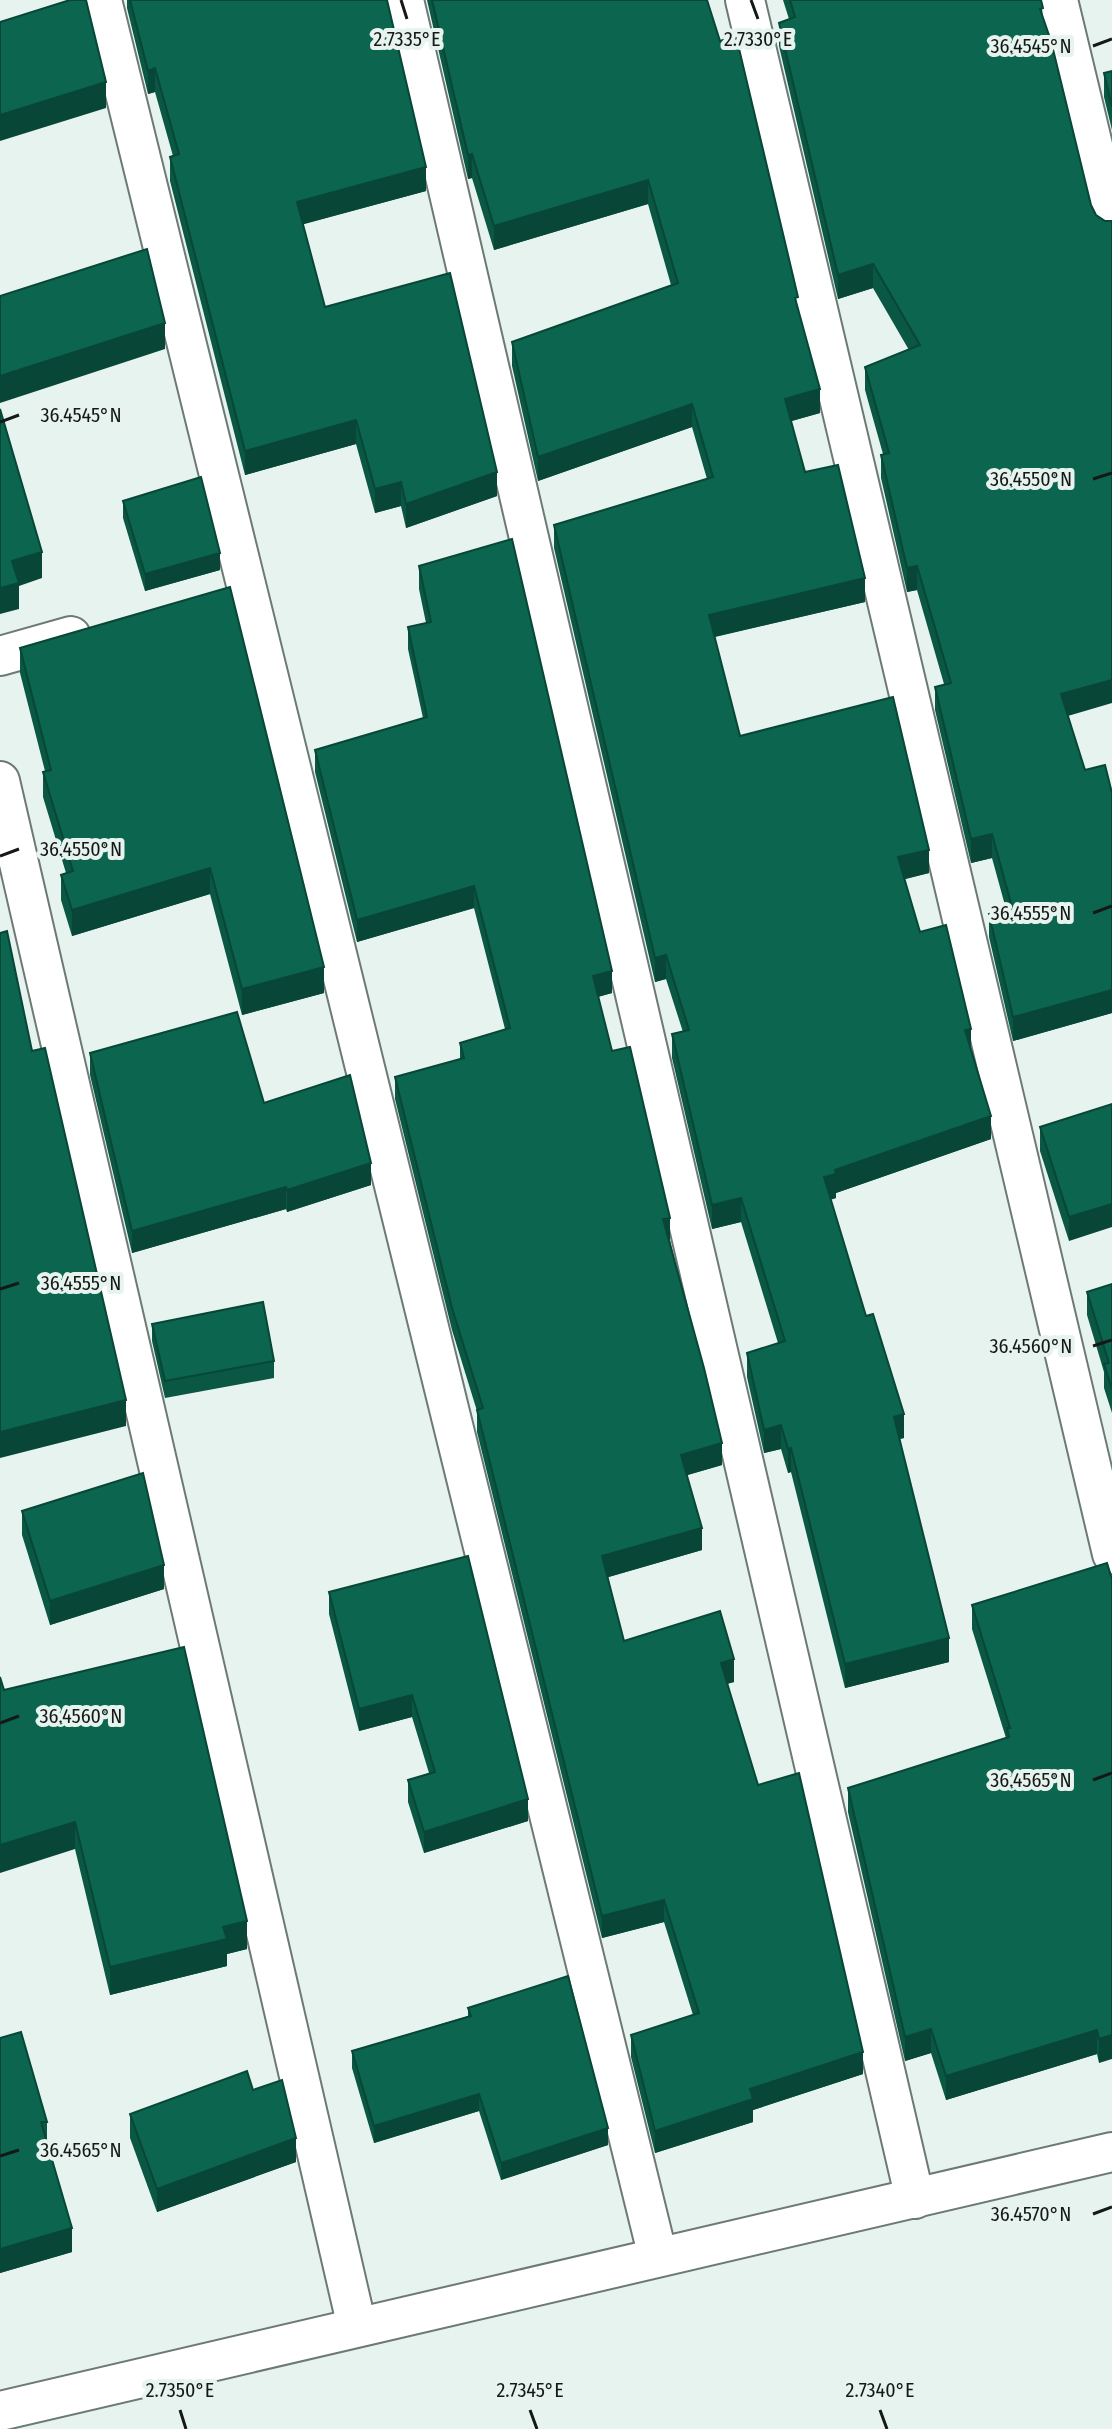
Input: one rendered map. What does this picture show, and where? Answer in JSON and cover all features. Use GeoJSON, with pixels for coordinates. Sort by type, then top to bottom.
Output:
{"type":"FeatureCollection","features":[{"type":"Feature","properties":{"kind":"street"},"geometry":{"type":"LineString","coordinates":[[102,0],[232,589],[658,2257]]}},
{"type":"Feature","properties":{"kind":"street"},"geometry":{"type":"LineString","coordinates":[[404,0],[915,2199]]}},
{"type":"Feature","properties":{"kind":"street"},"geometry":{"type":"LineString","coordinates":[[745,0],[1112,1554]]}},
{"type":"Feature","properties":{"kind":"street"},"geometry":{"type":"LineString","coordinates":[[1058,0],[1112,224]]}},
{"type":"Feature","properties":{"kind":"street"},"geometry":{"type":"LineString","coordinates":[[0,656],[101,627]]}},
{"type":"Feature","properties":{"kind":"street"},"geometry":{"type":"LineString","coordinates":[[0,785],[357,2327]]}},
{"type":"Feature","properties":{"kind":"street"},"geometry":{"type":"LineString","coordinates":[[0,2411],[1112,2152]]}},
{"type":"Feature","properties":{"kind":"building"},"geometry":{"type":"Polygon","coordinates":[[[70,0],[86,0],[106,82],[0,115],[0,22],[70,0]]]}},
{"type":"Feature","properties":{"kind":"building"},"geometry":{"type":"Polygon","coordinates":[[[130,0],[387,0],[426,167],[297,202],[325,307],[450,273],[497,472],[406,504],[401,482],[375,489],[356,420],[245,451],[170,157],[179,154],[155,68],[148,71],[130,0]]]}},
{"type":"Feature","properties":{"kind":"building"},"geometry":{"type":"Polygon","coordinates":[[[432,0],[707,0],[720,41],[736,36],[798,297],[795,298],[820,389],[785,399],[805,472],[838,465],[865,578],[709,615],[740,736],[893,697],[929,850],[898,857],[920,932],[946,925],[971,1029],[965,1030],[991,1116],[835,1170],[836,1174],[824,1177],[866,1316],[873,1314],[904,1414],[894,1417],[949,1638],[845,1664],[791,1448],[788,1449],[781,1425],[764,1430],[747,1353],[785,1341],[741,1198],[712,1205],[672,1034],[689,1030],[666,955],[655,958],[554,525],[713,477],[692,404],[538,457],[512,342],[678,283],[648,180],[494,226],[472,154],[468,155],[432,0]]]}},
{"type":"Feature","properties":{"kind":"building"},"geometry":{"type":"Polygon","coordinates":[[[790,0],[1041,0],[1043,8],[1040,9],[1051,41],[1091,205],[1096,215],[1105,221],[1112,221],[1112,680],[1061,694],[1085,770],[1105,765],[1112,793],[1112,990],[1013,1017],[989,914],[1012,907],[992,834],[971,839],[935,687],[951,683],[917,566],[907,568],[881,455],[889,453],[865,367],[920,345],[873,264],[838,275],[779,23],[795,17],[790,0]]]}},
{"type":"Feature","properties":{"kind":"building"},"geometry":{"type":"Polygon","coordinates":[[[1112,71],[1112,107],[1104,73],[1112,71]]]}},
{"type":"Feature","properties":{"kind":"building"},"geometry":{"type":"Polygon","coordinates":[[[147,249],[165,323],[0,376],[0,296],[147,249]]]}},
{"type":"Feature","properties":{"kind":"building"},"geometry":{"type":"Polygon","coordinates":[[[0,409],[42,552],[12,561],[19,583],[0,588],[0,409]]]}},
{"type":"Feature","properties":{"kind":"building"},"geometry":{"type":"Polygon","coordinates":[[[201,477],[220,553],[145,574],[123,501],[201,477]]]}},
{"type":"Feature","properties":{"kind":"building"},"geometry":{"type":"Polygon","coordinates":[[[512,539],[612,971],[593,976],[612,1051],[630,1047],[670,1218],[663,1219],[722,1443],[681,1455],[702,1528],[602,1556],[624,1641],[720,1611],[734,1659],[721,1663],[758,1785],[799,1773],[863,2052],[750,2089],[753,2099],[655,2131],[631,2035],[699,2013],[664,1900],[602,1916],[477,1410],[483,1408],[452,1308],[395,1077],[464,1058],[460,1043],[510,1028],[474,886],[357,920],[315,750],[427,717],[408,627],[431,622],[419,566],[512,539]]]}},
{"type":"Feature","properties":{"kind":"building"},"geometry":{"type":"Polygon","coordinates":[[[230,587],[324,967],[242,989],[210,868],[72,910],[61,875],[73,871],[43,772],[51,770],[20,648],[230,587]]]}},
{"type":"Feature","properties":{"kind":"building"},"geometry":{"type":"Polygon","coordinates":[[[7,931],[32,1051],[45,1048],[126,1400],[0,1432],[0,933],[7,931]]]}},
{"type":"Feature","properties":{"kind":"building"},"geometry":{"type":"Polygon","coordinates":[[[237,1012],[264,1103],[350,1075],[371,1163],[287,1190],[286,1187],[132,1231],[90,1053],[237,1012]]]}},
{"type":"Feature","properties":{"kind":"building"},"geometry":{"type":"Polygon","coordinates":[[[1112,1104],[1112,1204],[1069,1217],[1040,1127],[1112,1104]]]}},
{"type":"Feature","properties":{"kind":"building"},"geometry":{"type":"Polygon","coordinates":[[[1112,1284],[1112,1389],[1104,1364],[1109,1363],[1087,1292],[1112,1284]]]}},
{"type":"Feature","properties":{"kind":"building"},"geometry":{"type":"Polygon","coordinates":[[[263,1302],[274,1361],[165,1381],[152,1324],[263,1302]]]}},
{"type":"Feature","properties":{"kind":"building"},"geometry":{"type":"Polygon","coordinates":[[[143,1473],[164,1565],[50,1601],[22,1511],[143,1473]]]}},
{"type":"Feature","properties":{"kind":"building"},"geometry":{"type":"Polygon","coordinates":[[[468,1556],[528,1799],[424,1832],[408,1780],[435,1772],[412,1695],[359,1709],[329,1592],[468,1556]]]}},
{"type":"Feature","properties":{"kind":"building"},"geometry":{"type":"Polygon","coordinates":[[[1107,1563],[1112,1579],[1112,2035],[1099,2039],[1097,2030],[946,2076],[931,2029],[905,2037],[848,1788],[1009,1737],[1007,1728],[1010,1728],[972,1605],[1107,1563]]]}},
{"type":"Feature","properties":{"kind":"building"},"geometry":{"type":"Polygon","coordinates":[[[184,1647],[247,1921],[223,1927],[227,1939],[110,1967],[75,1822],[0,1845],[0,1677],[4,1690],[184,1647]]]}},
{"type":"Feature","properties":{"kind":"building"},"geometry":{"type":"Polygon","coordinates":[[[568,1976],[608,2128],[501,2163],[479,2094],[374,2126],[352,2051],[471,2016],[468,2008],[568,1976]]]}},
{"type":"Feature","properties":{"kind":"building"},"geometry":{"type":"Polygon","coordinates":[[[21,2032],[47,2122],[41,2122],[72,2228],[0,2249],[0,2038],[21,2032]]]}},
{"type":"Feature","properties":{"kind":"building"},"geometry":{"type":"Polygon","coordinates":[[[247,2071],[253,2090],[282,2080],[296,2138],[157,2189],[130,2114],[247,2071]]]}}]}
